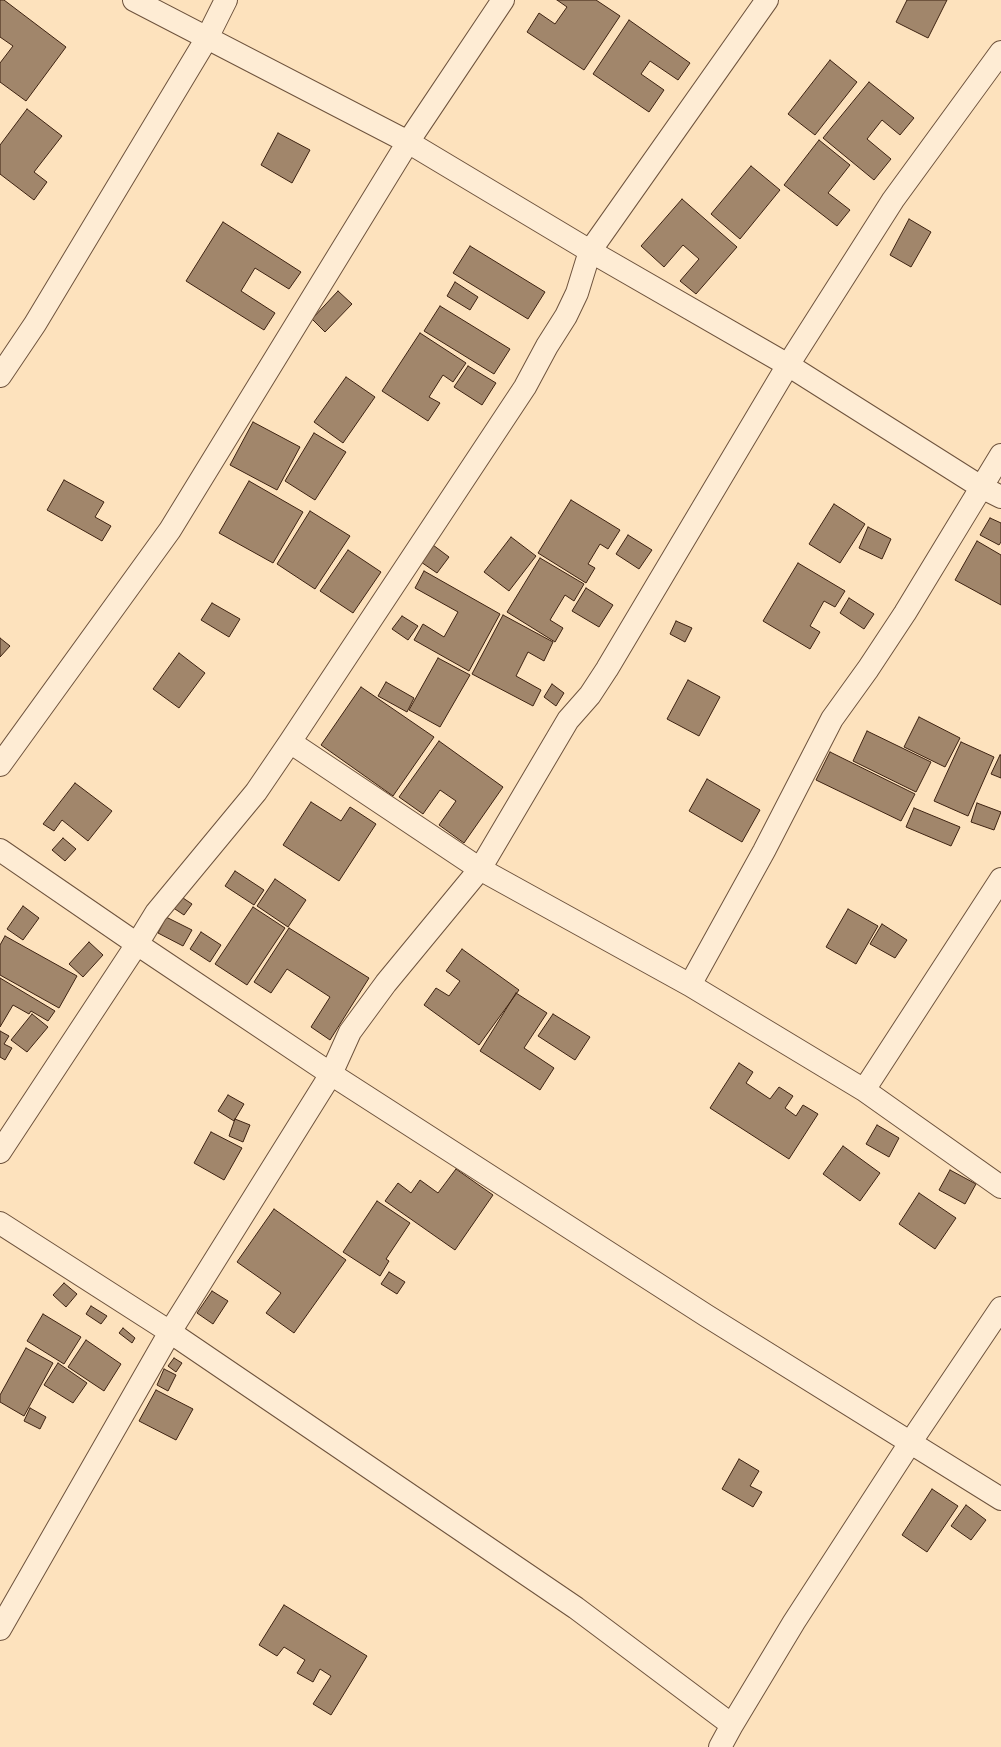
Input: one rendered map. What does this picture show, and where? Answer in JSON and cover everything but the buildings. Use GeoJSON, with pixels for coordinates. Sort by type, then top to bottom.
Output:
{"type":"FeatureCollection","features":[{"type":"Feature","properties":{"kind":"street"},"geometry":{"type":"LineString","coordinates":[[134,0],[408,142],[590,251],[788,365],[981,487],[1001,497]]}},
{"type":"Feature","properties":{"kind":"street"},"geometry":{"type":"LineString","coordinates":[[0,376],[35,324],[207,38],[226,0]]}},
{"type":"Feature","properties":{"kind":"street"},"geometry":{"type":"LineString","coordinates":[[0,765],[170,530],[408,142],[502,0]]}},
{"type":"Feature","properties":{"kind":"street"},"geometry":{"type":"LineString","coordinates":[[0,1152],[156,913],[256,792],[290,742],[525,387],[547,346],[566,316],[577,293],[590,251],[767,0]]}},
{"type":"Feature","properties":{"kind":"street"},"geometry":{"type":"LineString","coordinates":[[0,1629],[170,1332],[332,1074],[350,1032],[421,940],[480,869],[568,720],[590,695],[608,669],[788,365],[893,200],[1001,52]]}},
{"type":"Feature","properties":{"kind":"street"},"geometry":{"type":"LineString","coordinates":[[690,985],[764,851],[832,719],[868,669],[905,613],[1001,455]]}},
{"type":"Feature","properties":{"kind":"street"},"geometry":{"type":"LineString","coordinates":[[290,742],[480,869],[690,985],[864,1090],[1001,1187]]}},
{"type":"Feature","properties":{"kind":"street"},"geometry":{"type":"LineString","coordinates":[[0,850],[137,944],[332,1074],[707,1316],[1001,1499]]}},
{"type":"Feature","properties":{"kind":"street"},"geometry":{"type":"LineString","coordinates":[[864,1090],[1001,879]]}},
{"type":"Feature","properties":{"kind":"street"},"geometry":{"type":"LineString","coordinates":[[0,1223],[170,1332],[576,1608],[732,1725]]}},
{"type":"Feature","properties":{"kind":"street"},"geometry":{"type":"LineString","coordinates":[[720,1747],[794,1622],[910,1443],[1001,1308]]}}]}
